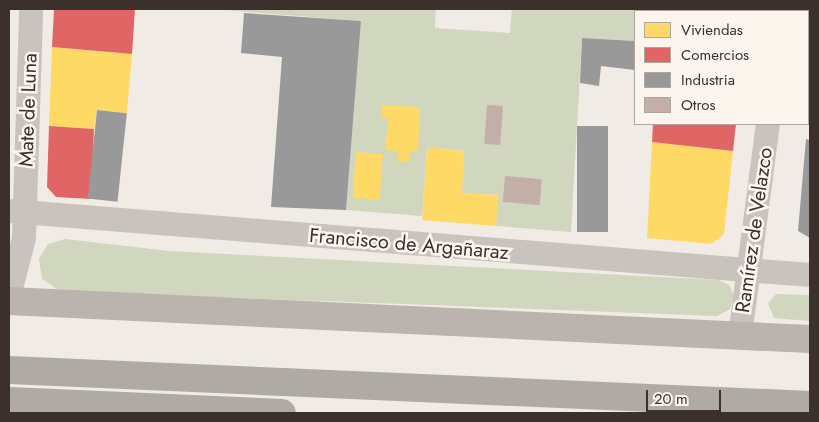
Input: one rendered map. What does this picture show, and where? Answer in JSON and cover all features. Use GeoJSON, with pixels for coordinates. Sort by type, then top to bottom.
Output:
{"type":"FeatureCollection","features":[{"type":"Feature","properties":{"kind":"highway"},"geometry":{"type":"LineString","coordinates":[[9,370],[810,405]]}},
{"type":"Feature","properties":{"kind":"highway"},"geometry":{"type":"LineString","coordinates":[[9,401],[282,413]]}},
{"type":"Feature","properties":{"kind":"street","name":"Mate de Luna"},"geometry":{"type":"LineString","coordinates":[[9,296],[24,238],[17,212],[32,9]]}},
{"type":"Feature","properties":{"kind":"street","name":"Ramírez de Velazco"},"geometry":{"type":"LineString","coordinates":[[740,336],[768,125]]}},
{"type":"Feature","properties":{"kind":"street","name":"Francisco de Argañaraz"},"geometry":{"type":"LineString","coordinates":[[17,212],[748,272],[810,275]]}},
{"type":"Feature","properties":{"kind":"street"},"geometry":{"type":"LineString","coordinates":[[9,300],[810,339]]}},
{"type":"Feature","properties":{"kind":"green space"},"geometry":{"type":"Polygon","coordinates":[[[212,9],[436,9],[435,28],[510,33],[512,9],[748,9],[634,10],[634,41],[582,38],[571,232],[496,226],[498,195],[462,193],[464,151],[427,147],[422,216],[346,210],[361,21],[212,9]]]}},
{"type":"Feature","properties":{"kind":"green space"},"geometry":{"type":"Polygon","coordinates":[[[65,239],[169,251],[718,280],[729,285],[734,296],[730,309],[717,316],[60,291],[42,279],[39,259],[48,244],[65,239]]]}},
{"type":"Feature","properties":{"kind":"green space"},"geometry":{"type":"Polygon","coordinates":[[[776,294],[810,295],[810,321],[774,318],[768,304],[776,294]]]}},
{"type":"Feature","properties":{"kind":"building: Viviendas"},"geometry":{"type":"Polygon","coordinates":[[[52,47],[132,54],[127,113],[97,110],[94,129],[49,126],[52,47]]]}},
{"type":"Feature","properties":{"kind":"building: Viviendas"},"geometry":{"type":"Polygon","coordinates":[[[381,105],[420,107],[418,152],[410,151],[409,162],[398,162],[398,151],[385,150],[388,118],[381,118],[381,105]]]}},
{"type":"Feature","properties":{"kind":"building: Viviendas"},"geometry":{"type":"Polygon","coordinates":[[[652,142],[733,151],[724,234],[712,244],[647,238],[652,142]]]}},
{"type":"Feature","properties":{"kind":"building: Viviendas"},"geometry":{"type":"Polygon","coordinates":[[[427,147],[464,151],[462,193],[499,195],[496,226],[422,220],[427,147]]]}},
{"type":"Feature","properties":{"kind":"building: Viviendas"},"geometry":{"type":"Polygon","coordinates":[[[356,152],[383,154],[380,200],[353,198],[356,152]]]}},
{"type":"Feature","properties":{"kind":"building: Comercios"},"geometry":{"type":"Polygon","coordinates":[[[54,9],[135,9],[132,54],[52,47],[54,9]]]}},
{"type":"Feature","properties":{"kind":"building: Comercios"},"geometry":{"type":"Polygon","coordinates":[[[653,125],[736,125],[733,151],[652,142],[653,125]]]}},
{"type":"Feature","properties":{"kind":"building: Comercios"},"geometry":{"type":"Polygon","coordinates":[[[49,126],[94,129],[91,199],[56,197],[47,187],[49,126]]]}},
{"type":"Feature","properties":{"kind":"building: Industria"},"geometry":{"type":"Polygon","coordinates":[[[244,13],[361,21],[346,210],[271,207],[282,57],[241,53],[244,13]]]}},
{"type":"Feature","properties":{"kind":"building: Industria"},"geometry":{"type":"Polygon","coordinates":[[[582,38],[634,41],[634,70],[601,66],[599,86],[580,83],[582,38]]]}},
{"type":"Feature","properties":{"kind":"building: Industria"},"geometry":{"type":"Polygon","coordinates":[[[97,110],[127,113],[118,202],[88,199],[97,110]]]}},
{"type":"Feature","properties":{"kind":"building: Industria"},"geometry":{"type":"Polygon","coordinates":[[[577,126],[608,126],[608,232],[577,232],[577,126]]]}},
{"type":"Feature","properties":{"kind":"building: Industria"},"geometry":{"type":"Polygon","coordinates":[[[806,139],[810,140],[810,238],[798,231],[806,139]]]}},
{"type":"Feature","properties":{"kind":"building: Otros"},"geometry":{"type":"Polygon","coordinates":[[[487,105],[503,106],[500,145],[484,144],[487,105]]]}},
{"type":"Feature","properties":{"kind":"building: Otros"},"geometry":{"type":"Polygon","coordinates":[[[505,176],[542,179],[540,205],[503,202],[505,176]]]}}]}
